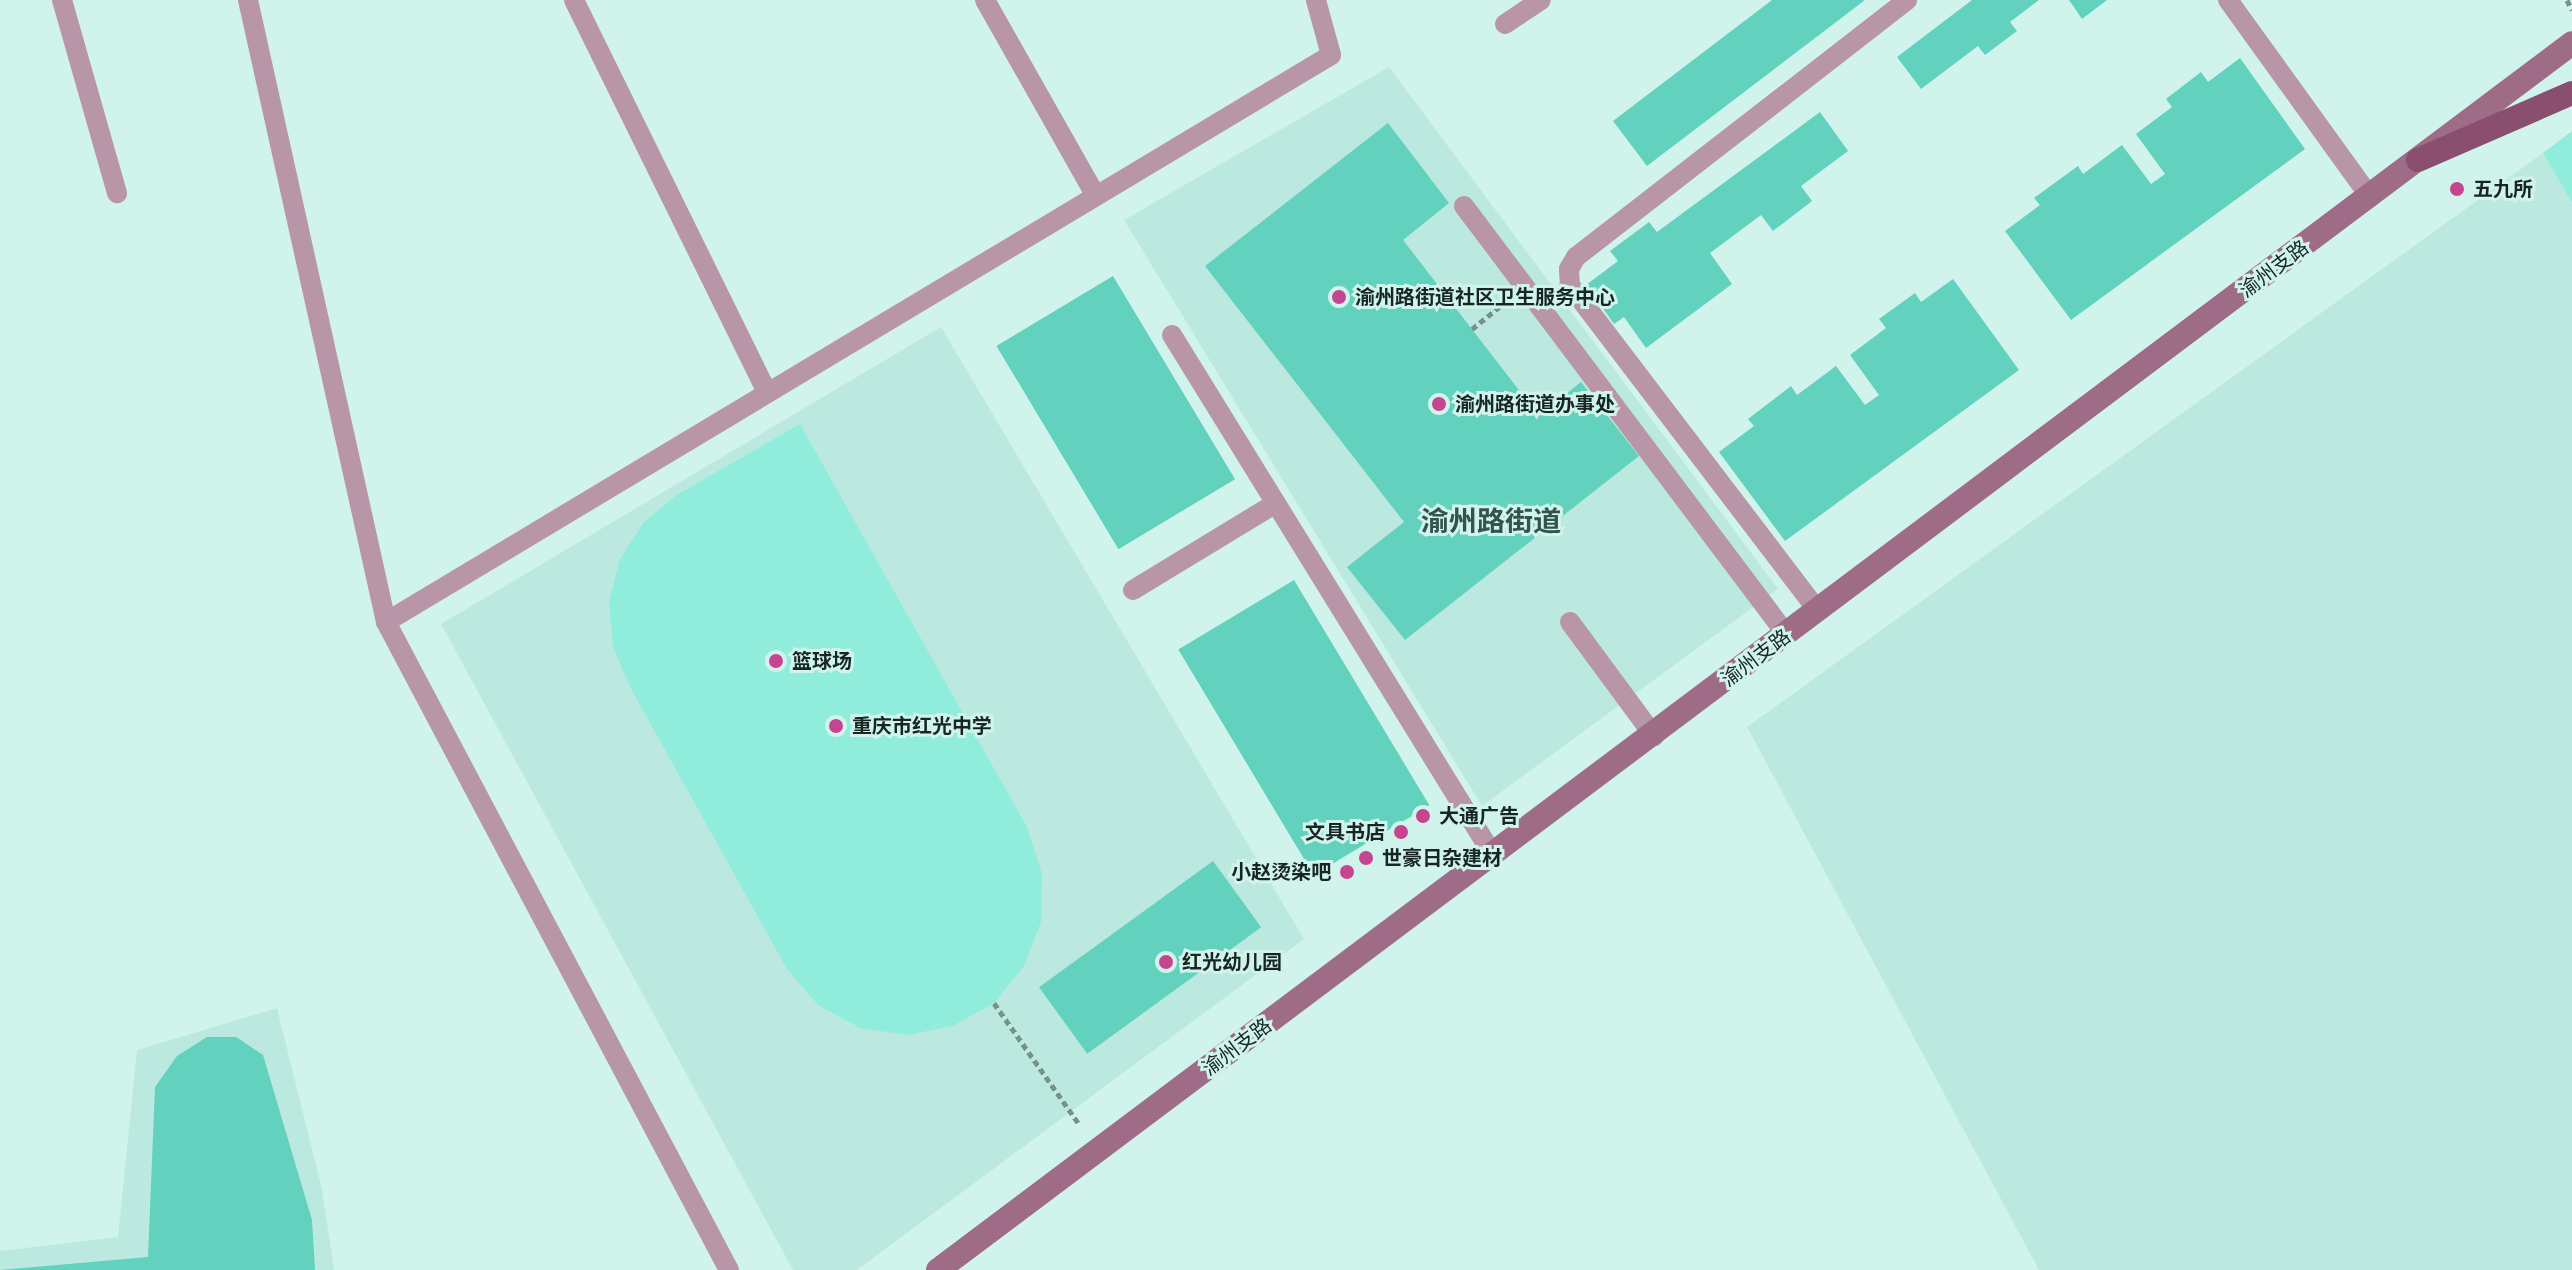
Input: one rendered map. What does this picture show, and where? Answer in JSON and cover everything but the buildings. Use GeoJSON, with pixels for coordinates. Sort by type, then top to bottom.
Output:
{"type":"FeatureCollection","features":[{"type":"Feature","properties":{"kind":"main road"},"geometry":{"type":"LineString","coordinates":[[2418,160],[2572,93]]}},
{"type":"Feature","properties":{"kind":"street","name":"渝州支路"},"geometry":{"type":"LineString","coordinates":[[938,1270],[1654,736],[2572,43]]}},
{"type":"Feature","properties":{"kind":"lane"},"geometry":{"type":"LineString","coordinates":[[62,0],[117,193]]}},
{"type":"Feature","properties":{"kind":"lane"},"geometry":{"type":"LineString","coordinates":[[248,0],[386,622],[729,1270]]}},
{"type":"Feature","properties":{"kind":"lane"},"geometry":{"type":"LineString","coordinates":[[574,0],[767,393]]}},
{"type":"Feature","properties":{"kind":"lane"},"geometry":{"type":"LineString","coordinates":[[985,0],[1094,193]]}},
{"type":"Feature","properties":{"kind":"lane"},"geometry":{"type":"LineString","coordinates":[[386,622],[1094,193],[1331,55],[1316,0]]}},
{"type":"Feature","properties":{"kind":"lane"},"geometry":{"type":"LineString","coordinates":[[1505,24],[1541,0]]}},
{"type":"Feature","properties":{"kind":"lane"},"geometry":{"type":"LineString","coordinates":[[1818,611],[1570,285],[1569,269],[1576,257],[1907,0]]}},
{"type":"Feature","properties":{"kind":"lane"},"geometry":{"type":"LineString","coordinates":[[2228,0],[2370,197]]}},
{"type":"Feature","properties":{"kind":"lane"},"geometry":{"type":"LineString","coordinates":[[1464,206],[1786,634]]}},
{"type":"Feature","properties":{"kind":"lane"},"geometry":{"type":"LineString","coordinates":[[1172,335],[1493,855]]}},
{"type":"Feature","properties":{"kind":"lane"},"geometry":{"type":"LineString","coordinates":[[1133,590],[1276,503]]}},
{"type":"Feature","properties":{"kind":"lane"},"geometry":{"type":"LineString","coordinates":[[1570,622],[1654,736]]}},
{"type":"Feature","properties":{"kind":"path"},"geometry":{"type":"LineString","coordinates":[[2567,0],[2572,10]]}},
{"type":"Feature","properties":{"kind":"path"},"geometry":{"type":"LineString","coordinates":[[1472,329],[1524,287]]}},
{"type":"Feature","properties":{"kind":"path"},"geometry":{"type":"LineString","coordinates":[[994,1003],[1098,1151]]}},
{"type":"Feature","properties":{"kind":"shaded area","name":"渝州路街道办事处"},"geometry":{"type":"Polygon","coordinates":[[[1389,67],[1778,589],[1482,806],[1124,220],[1389,67]]]}},
{"type":"Feature","properties":{"kind":"shaded area"},"geometry":{"type":"Polygon","coordinates":[[[2543,153],[2572,203],[2572,1270],[2039,1270],[1747,727],[2543,153]]]}},
{"type":"Feature","properties":{"kind":"shaded area","name":"重庆市红光中学"},"geometry":{"type":"Polygon","coordinates":[[[941,327],[1304,939],[857,1270],[793,1270],[441,624],[941,327]]]}},
{"type":"Feature","properties":{"kind":"shaded area"},"geometry":{"type":"Polygon","coordinates":[[[277,1008],[322,1189],[334,1270],[0,1270],[0,1251],[118,1237],[137,1050],[277,1008]]]}},
{"type":"Feature","properties":{"kind":"green space"},"geometry":{"type":"Polygon","coordinates":[[[2572,131],[2572,203],[2543,153],[2572,131]]]}},
{"type":"Feature","properties":{"kind":"green space"},"geometry":{"type":"Polygon","coordinates":[[[800,424],[1027,827],[1042,874],[1041,922],[1024,966],[994,1003],[953,1026],[907,1035],[860,1028],[818,1005],[787,969],[630,687],[613,647],[609,602],[620,559],[644,522],[678,494],[800,424]]]}},
{"type":"Feature","properties":{"kind":"place","name":"五九所"},"geometry":{"type":"Point","coordinates":[2457,189]}},
{"type":"Feature","properties":{"kind":"place","name":"渝州路街道社区卫生服务中心"},"geometry":{"type":"Point","coordinates":[1339,297]}},
{"type":"Feature","properties":{"kind":"place","name":"渝州路街道办事处"},"geometry":{"type":"Point","coordinates":[1439,404]}},
{"type":"Feature","properties":{"kind":"place","name":"篮球场"},"geometry":{"type":"Point","coordinates":[776,661]}},
{"type":"Feature","properties":{"kind":"place","name":"重庆市红光中学"},"geometry":{"type":"Point","coordinates":[836,726]}},
{"type":"Feature","properties":{"kind":"place","name":"大通广告"},"geometry":{"type":"Point","coordinates":[1423,816]}},
{"type":"Feature","properties":{"kind":"place","name":"文具书店"},"geometry":{"type":"Point","coordinates":[1401,832]}},
{"type":"Feature","properties":{"kind":"place","name":"世豪日杂建材"},"geometry":{"type":"Point","coordinates":[1366,858]}},
{"type":"Feature","properties":{"kind":"place","name":"小赵烫染吧"},"geometry":{"type":"Point","coordinates":[1347,872]}},
{"type":"Feature","properties":{"kind":"place","name":"红光幼儿园"},"geometry":{"type":"Point","coordinates":[1166,962]}},
{"type":"Feature","properties":{"kind":"district","name":"渝州路街道"},"geometry":{"type":"Point","coordinates":[1491,521]}}]}
